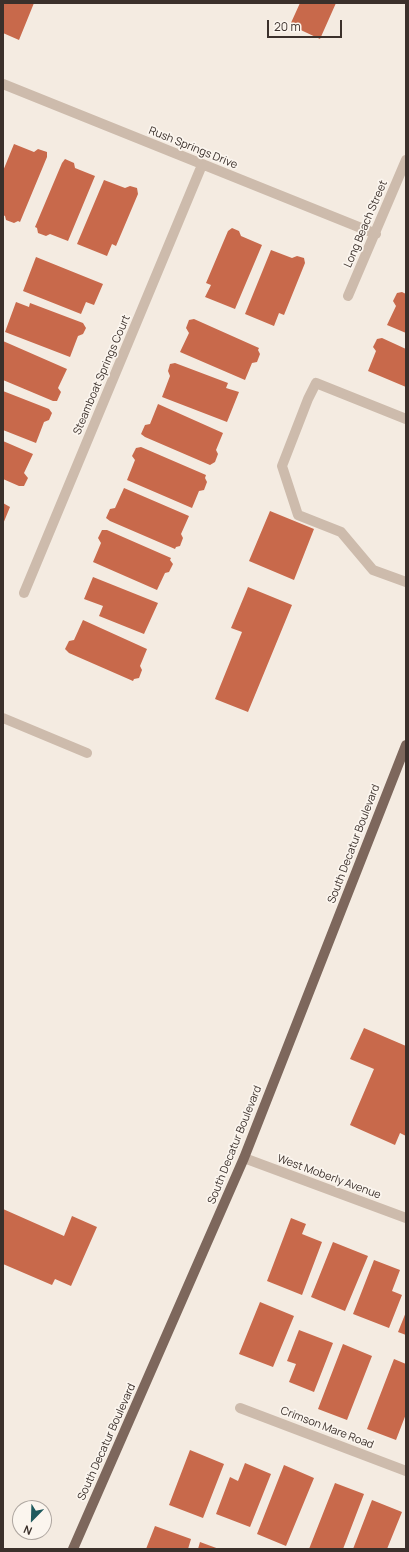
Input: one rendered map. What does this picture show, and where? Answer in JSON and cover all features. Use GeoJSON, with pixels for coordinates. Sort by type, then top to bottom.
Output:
{"type":"FeatureCollection","features":[{"type":"Feature","properties":{"kind":"main road","name":"South Decatur Boulevard"},"geometry":{"type":"LineString","coordinates":[[73,1549],[244,1158],[406,745]]}},
{"type":"Feature","properties":{"kind":"street","name":"Rush Springs Drive"},"geometry":{"type":"LineString","coordinates":[[3,84],[376,234]]}},
{"type":"Feature","properties":{"kind":"street","name":"Long Beach Street"},"geometry":{"type":"LineString","coordinates":[[348,296],[376,234],[406,160]]}},
{"type":"Feature","properties":{"kind":"street","name":"Steamboat Springs Court"},"geometry":{"type":"LineString","coordinates":[[24,593],[202,165]]}},
{"type":"Feature","properties":{"kind":"street"},"geometry":{"type":"LineString","coordinates":[[406,419],[316,383],[308,399],[282,466],[298,515],[341,532],[373,570],[406,582]]}},
{"type":"Feature","properties":{"kind":"street"},"geometry":{"type":"LineString","coordinates":[[3,718],[87,753]]}},
{"type":"Feature","properties":{"kind":"street","name":"West Moberly Avenue"},"geometry":{"type":"LineString","coordinates":[[244,1158],[406,1218]]}},
{"type":"Feature","properties":{"kind":"street","name":"Crimson Mare Road"},"geometry":{"type":"LineString","coordinates":[[240,1408],[406,1471]]}},
{"type":"Feature","properties":{"kind":"building"},"geometry":{"type":"Polygon","coordinates":[[[3,3],[34,3],[19,40],[3,33],[3,3]]]}},
{"type":"Feature","properties":{"kind":"building"},"geometry":{"type":"Polygon","coordinates":[[[300,3],[336,3],[320,39],[290,25],[300,3]]]}},
{"type":"Feature","properties":{"kind":"building"},"geometry":{"type":"Polygon","coordinates":[[[14,144],[34,152],[38,149],[47,152],[47,157],[20,222],[18,221],[14,223],[6,220],[5,216],[3,215],[3,171],[14,144]]]}},
{"type":"Feature","properties":{"kind":"building"},"geometry":{"type":"Polygon","coordinates":[[[65,159],[74,163],[75,168],[95,176],[68,241],[50,234],[46,236],[38,233],[37,228],[35,227],[65,159]]]}},
{"type":"Feature","properties":{"kind":"building"},"geometry":{"type":"Polygon","coordinates":[[[104,180],[125,188],[130,186],[137,188],[138,194],[116,246],[112,244],[107,256],[77,244],[104,180]]]}},
{"type":"Feature","properties":{"kind":"building"},"geometry":{"type":"Polygon","coordinates":[[[232,228],[239,231],[241,236],[262,245],[235,309],[205,297],[211,285],[206,283],[228,231],[232,228]]]}},
{"type":"Feature","properties":{"kind":"building"},"geometry":{"type":"Polygon","coordinates":[[[271,250],[292,258],[297,256],[304,258],[305,263],[284,315],[279,313],[274,326],[245,314],[271,250]]]}},
{"type":"Feature","properties":{"kind":"building"},"geometry":{"type":"Polygon","coordinates":[[[36,257],[103,284],[94,305],[86,302],[81,314],[23,291],[36,257]]]}},
{"type":"Feature","properties":{"kind":"building"},"geometry":{"type":"Polygon","coordinates":[[[402,292],[406,294],[406,333],[387,325],[396,306],[393,301],[397,293],[402,292]]]}},
{"type":"Feature","properties":{"kind":"building"},"geometry":{"type":"Polygon","coordinates":[[[16,302],[29,307],[30,303],[83,323],[86,328],[83,334],[78,336],[70,357],[5,332],[16,302]]]}},
{"type":"Feature","properties":{"kind":"building"},"geometry":{"type":"Polygon","coordinates":[[[194,319],[259,348],[258,350],[260,354],[257,362],[252,363],[245,380],[180,352],[189,333],[186,328],[189,320],[194,319]]]}},
{"type":"Feature","properties":{"kind":"building"},"geometry":{"type":"Polygon","coordinates":[[[382,338],[406,349],[406,387],[368,371],[376,351],[373,347],[377,339],[382,338]]]}},
{"type":"Feature","properties":{"kind":"building"},"geometry":{"type":"Polygon","coordinates":[[[3,341],[67,369],[58,388],[61,392],[57,401],[53,401],[3,380],[3,341]]]}},
{"type":"Feature","properties":{"kind":"building"},"geometry":{"type":"Polygon","coordinates":[[[175,363],[228,383],[226,388],[239,392],[227,422],[162,397],[170,376],[168,371],[170,364],[175,363]]]}},
{"type":"Feature","properties":{"kind":"building"},"geometry":{"type":"Polygon","coordinates":[[[3,391],[49,409],[52,413],[49,420],[44,422],[36,443],[3,430],[3,391]]]}},
{"type":"Feature","properties":{"kind":"building"},"geometry":{"type":"Polygon","coordinates":[[[158,404],[223,433],[216,450],[218,454],[215,462],[210,465],[141,434],[145,425],[150,424],[158,404]]]}},
{"type":"Feature","properties":{"kind":"building"},"geometry":{"type":"Polygon","coordinates":[[[3,441],[33,454],[24,473],[28,478],[24,486],[19,486],[3,479],[3,441]]]}},
{"type":"Feature","properties":{"kind":"building"},"geometry":{"type":"Polygon","coordinates":[[[141,447],[206,475],[205,478],[207,482],[204,490],[199,491],[192,508],[127,480],[135,460],[132,456],[136,448],[141,447]]]}},
{"type":"Feature","properties":{"kind":"building"},"geometry":{"type":"Polygon","coordinates":[[[124,488],[189,516],[181,534],[183,538],[180,546],[176,547],[175,549],[106,518],[110,509],[115,508],[124,488]]]}},
{"type":"Feature","properties":{"kind":"building"},"geometry":{"type":"Polygon","coordinates":[[[3,503],[10,507],[3,524],[3,503]]]}},
{"type":"Feature","properties":{"kind":"building"},"geometry":{"type":"Polygon","coordinates":[[[270,511],[314,529],[294,580],[249,561],[270,511]]]}},
{"type":"Feature","properties":{"kind":"building"},"geometry":{"type":"Polygon","coordinates":[[[102,530],[107,530],[171,558],[170,560],[173,564],[169,572],[165,573],[157,590],[93,562],[101,543],[98,538],[102,530]]]}},
{"type":"Feature","properties":{"kind":"building"},"geometry":{"type":"Polygon","coordinates":[[[93,577],[158,603],[144,634],[99,616],[103,606],[84,599],[93,577]]]}},
{"type":"Feature","properties":{"kind":"building"},"geometry":{"type":"Polygon","coordinates":[[[248,587],[292,605],[248,712],[215,699],[242,632],[231,628],[248,587]]]}},
{"type":"Feature","properties":{"kind":"building"},"geometry":{"type":"Polygon","coordinates":[[[83,620],[147,649],[140,666],[142,670],[139,678],[134,679],[133,681],[69,653],[65,649],[69,641],[74,640],[83,620]]]}},
{"type":"Feature","properties":{"kind":"building"},"geometry":{"type":"Polygon","coordinates":[[[364,1028],[406,1046],[406,1136],[400,1133],[395,1145],[350,1125],[374,1069],[350,1059],[364,1028]]]}},
{"type":"Feature","properties":{"kind":"building"},"geometry":{"type":"Polygon","coordinates":[[[3,1209],[64,1236],[72,1216],[97,1227],[71,1286],[55,1279],[52,1285],[3,1264],[3,1209]]]}},
{"type":"Feature","properties":{"kind":"building"},"geometry":{"type":"Polygon","coordinates":[[[291,1218],[306,1224],[302,1234],[322,1242],[302,1295],[267,1281],[291,1218]]]}},
{"type":"Feature","properties":{"kind":"building"},"geometry":{"type":"Polygon","coordinates":[[[333,1242],[368,1256],[345,1311],[311,1297],[333,1242]]]}},
{"type":"Feature","properties":{"kind":"building"},"geometry":{"type":"Polygon","coordinates":[[[374,1260],[400,1270],[392,1291],[402,1295],[389,1328],[353,1314],[374,1260]]]}},
{"type":"Feature","properties":{"kind":"building"},"geometry":{"type":"Polygon","coordinates":[[[260,1302],[294,1316],[273,1367],[239,1354],[260,1302]]]}},
{"type":"Feature","properties":{"kind":"building"},"geometry":{"type":"Polygon","coordinates":[[[406,1312],[406,1335],[398,1332],[406,1312]]]}},
{"type":"Feature","properties":{"kind":"building"},"geometry":{"type":"Polygon","coordinates":[[[299,1330],[333,1343],[314,1392],[289,1382],[296,1364],[287,1361],[299,1330]]]}},
{"type":"Feature","properties":{"kind":"building"},"geometry":{"type":"Polygon","coordinates":[[[343,1344],[372,1356],[347,1420],[318,1409],[343,1344]]]}},
{"type":"Feature","properties":{"kind":"building"},"geometry":{"type":"Polygon","coordinates":[[[394,1359],[406,1364],[406,1414],[396,1440],[367,1429],[394,1359]]]}},
{"type":"Feature","properties":{"kind":"building"},"geometry":{"type":"Polygon","coordinates":[[[190,1450],[224,1464],[203,1518],[169,1505],[190,1450]]]}},
{"type":"Feature","properties":{"kind":"building"},"geometry":{"type":"Polygon","coordinates":[[[245,1463],[271,1474],[250,1527],[216,1514],[230,1477],[238,1481],[245,1463]]]}},
{"type":"Feature","properties":{"kind":"building"},"geometry":{"type":"Polygon","coordinates":[[[284,1465],[314,1478],[286,1546],[257,1534],[284,1465]]]}},
{"type":"Feature","properties":{"kind":"building"},"geometry":{"type":"Polygon","coordinates":[[[335,1483],[364,1494],[343,1549],[309,1549],[335,1483]]]}},
{"type":"Feature","properties":{"kind":"building"},"geometry":{"type":"Polygon","coordinates":[[[372,1500],[402,1512],[387,1549],[353,1549],[372,1500]]]}},
{"type":"Feature","properties":{"kind":"building"},"geometry":{"type":"Polygon","coordinates":[[[155,1526],[191,1539],[188,1549],[146,1549],[155,1526]]]}},
{"type":"Feature","properties":{"kind":"building"},"geometry":{"type":"Polygon","coordinates":[[[200,1542],[219,1549],[198,1549],[200,1542]]]}}]}
